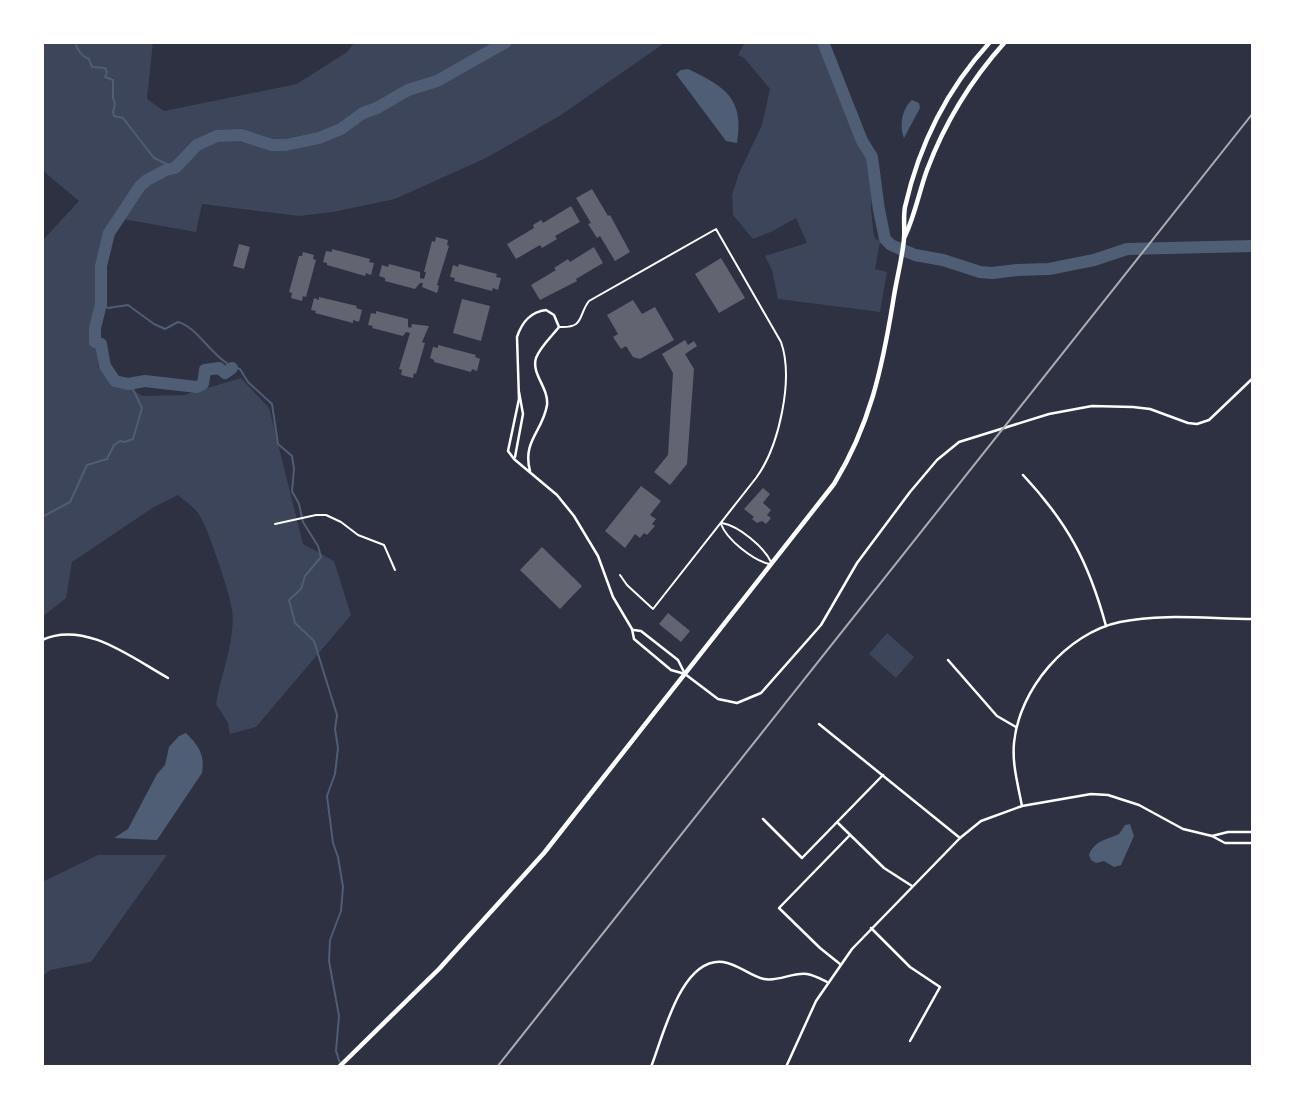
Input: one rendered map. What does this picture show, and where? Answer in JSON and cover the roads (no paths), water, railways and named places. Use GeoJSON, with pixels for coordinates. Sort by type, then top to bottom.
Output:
{"type":"FeatureCollection","features":[{"type":"Feature","properties":{"kind":"main road"},"geometry":{"type":"LineString","coordinates":[[339,1067],[439,969],[516,885],[586,801],[834,484],[863,428],[881,367],[904,237],[903,221],[908,195],[930,130],[954,88],[990,42]]}},
{"type":"Feature","properties":{"kind":"main road"},"geometry":{"type":"LineString","coordinates":[[904,237],[912,222],[930,161],[945,129],[971,85],[1006,42]]}},
{"type":"Feature","properties":{"kind":"street"},"geometry":{"type":"LineString","coordinates":[[530,471],[527,462],[529,444],[542,420],[548,400],[536,370],[536,359],[559,327],[554,315],[546,310],[534,312],[524,322],[517,337],[517,409],[508,448],[514,459],[557,495],[574,516],[598,556],[613,597],[632,629],[634,639],[671,670],[685,674],[727,703],[743,702],[761,693],[821,625],[857,563],[926,472],[947,450],[959,442],[1049,414],[1093,406],[1133,407],[1197,424],[1209,419],[1253,378]]}},
{"type":"Feature","properties":{"kind":"street"},"geometry":{"type":"LineString","coordinates":[[514,459],[523,414],[518,389]]}},
{"type":"Feature","properties":{"kind":"street"},"geometry":{"type":"LineString","coordinates":[[1023,475],[1058,516],[1080,550],[1106,626]]}},
{"type":"Feature","properties":{"kind":"street"},"geometry":{"type":"LineString","coordinates":[[1022,806],[1013,759],[1016,727],[1032,689],[1055,661],[1078,640],[1106,626],[1129,621],[1160,618],[1253,619]]}},
{"type":"Feature","properties":{"kind":"street"},"geometry":{"type":"LineString","coordinates":[[632,629],[641,631],[678,660],[685,674]]}},
{"type":"Feature","properties":{"kind":"street"},"geometry":{"type":"LineString","coordinates":[[42,640],[64,634],[94,638],[168,678]]}},
{"type":"Feature","properties":{"kind":"street"},"geometry":{"type":"LineString","coordinates":[[646,650],[653,641]]}},
{"type":"Feature","properties":{"kind":"street"},"geometry":{"type":"LineString","coordinates":[[948,660],[997,716],[1016,727]]}},
{"type":"Feature","properties":{"kind":"street"},"geometry":{"type":"LineString","coordinates":[[820,724],[960,838]]}},
{"type":"Feature","properties":{"kind":"street"},"geometry":{"type":"LineString","coordinates":[[763,819],[802,858],[883,775]]}},
{"type":"Feature","properties":{"kind":"street"},"geometry":{"type":"LineString","coordinates":[[786,1067],[827,982],[840,964],[912,886],[981,821],[1022,806],[1091,794],[1108,795],[1139,805],[1183,829],[1225,842],[1253,843]]}},
{"type":"Feature","properties":{"kind":"street"},"geometry":{"type":"LineString","coordinates":[[837,822],[884,868],[912,886]]}},
{"type":"Feature","properties":{"kind":"street"},"geometry":{"type":"LineString","coordinates":[[1212,836],[1228,832],[1253,832]]}},
{"type":"Feature","properties":{"kind":"street"},"geometry":{"type":"LineString","coordinates":[[840,964],[779,908],[850,835]]}},
{"type":"Feature","properties":{"kind":"street"},"geometry":{"type":"LineString","coordinates":[[871,928],[910,967],[940,987],[910,1041]]}},
{"type":"Feature","properties":{"kind":"street"},"geometry":{"type":"LineString","coordinates":[[651,1067],[681,992],[692,974],[700,968],[715,962],[724,962],[763,979],[805,974],[827,982]]}},
{"type":"Feature","properties":{"kind":"lane"},"geometry":{"type":"LineString","coordinates":[[559,327],[575,325],[582,318],[589,301],[713,229],[718,231],[781,342],[787,365],[787,378],[772,450],[765,466],[653,609],[620,575]]}},
{"type":"Feature","properties":{"kind":"lane"},"geometry":{"type":"LineString","coordinates":[[721,523],[725,533],[761,562],[772,565]]}},
{"type":"Feature","properties":{"kind":"lane"},"geometry":{"type":"LineString","coordinates":[[721,523],[731,525],[767,554],[772,565]]}},
{"type":"Feature","properties":{"kind":"waterway"},"geometry":{"type":"LineString","coordinates":[[75,42],[92,67],[105,68],[105,77],[113,80],[114,116],[123,118],[154,158],[175,168]]}},
{"type":"Feature","properties":{"kind":"waterway"},"geometry":{"type":"LineString","coordinates":[[232,368],[225,373],[219,368],[205,370],[203,384],[197,387],[145,381],[128,384],[115,381],[105,366],[101,344],[95,342],[95,328],[101,304],[101,266],[109,233],[140,186],[166,170],[175,168],[197,145],[217,136],[241,135],[272,145],[319,138],[341,129],[363,113],[408,90],[437,81],[506,42]]}},
{"type":"Feature","properties":{"kind":"waterway"},"geometry":{"type":"LineString","coordinates":[[823,42],[862,141],[872,157],[885,239],[891,245],[915,255],[992,273],[1049,269],[1094,260],[1127,249],[1253,246]]}},
{"type":"Feature","properties":{"kind":"waterway"},"geometry":{"type":"LineString","coordinates":[[101,304],[108,308],[128,305],[165,329],[178,322],[186,325],[223,360],[240,369],[248,382],[272,404],[278,444],[292,456],[292,491],[299,504],[303,522],[318,546],[321,557],[305,576],[301,589],[289,600],[295,623],[314,641],[337,715],[335,729],[338,748],[335,774],[327,796],[333,843],[343,887],[341,911],[330,940],[329,961],[339,1016],[336,1051],[340,1063]]}},
{"type":"Feature","properties":{"kind":"waterway"},"geometry":{"type":"LineString","coordinates":[[42,517],[70,502],[87,465],[107,459],[114,445],[120,441],[133,439],[142,408],[132,387],[136,381]]}},
{"type":"Feature","properties":{"kind":"railway"},"geometry":{"type":"LineString","coordinates":[[497,1067],[1253,113]]}}]}
